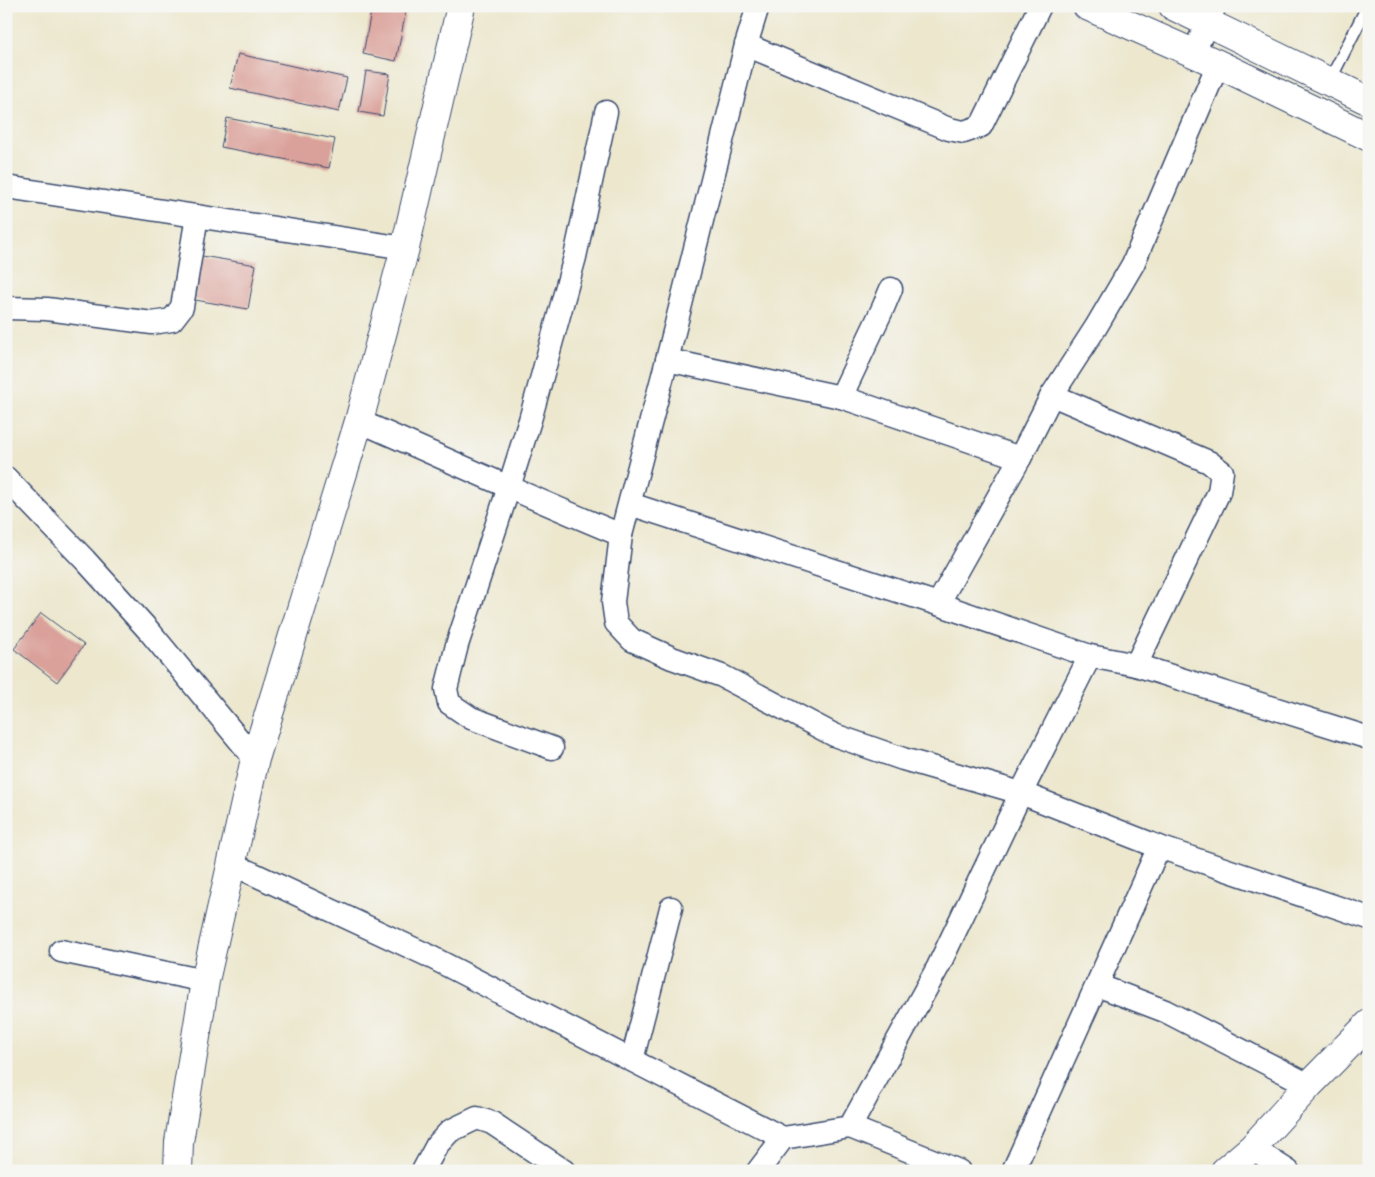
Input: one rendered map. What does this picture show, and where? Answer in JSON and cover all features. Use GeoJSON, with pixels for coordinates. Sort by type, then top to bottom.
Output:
{"type":"FeatureCollection","features":[{"type":"Feature","properties":{"kind":"street"},"geometry":{"type":"LineString","coordinates":[[178,1171],[180,1142],[205,981],[230,863],[255,759],[359,421],[405,248],[461,6]]}},
{"type":"Feature","properties":{"kind":"street"},"geometry":{"type":"LineString","coordinates":[[758,6],[746,45],[621,535],[613,602],[616,624],[632,640],[672,658],[722,676],[834,735],[903,759],[1021,793],[1159,847],[1369,918]]}},
{"type":"Feature","properties":{"kind":"street"},"geometry":{"type":"LineString","coordinates":[[746,45],[949,129],[964,132],[981,126],[1040,6]]}},
{"type":"Feature","properties":{"kind":"street"},"geometry":{"type":"LineString","coordinates":[[1087,6],[1218,64],[1369,137]]}},
{"type":"Feature","properties":{"kind":"street"},"geometry":{"type":"LineString","coordinates":[[1173,6],[1212,14],[1330,82],[1369,101]]}},
{"type":"Feature","properties":{"kind":"street"},"geometry":{"type":"LineString","coordinates":[[1193,54],[1212,14]]}},
{"type":"Feature","properties":{"kind":"street"},"geometry":{"type":"LineString","coordinates":[[938,604],[1020,458],[1052,395],[1096,327],[1133,264],[1218,64]]}},
{"type":"Feature","properties":{"kind":"street"},"geometry":{"type":"LineString","coordinates":[[552,748],[471,718],[449,703],[446,689],[457,645],[530,420],[575,257],[606,112]]}},
{"type":"Feature","properties":{"kind":"street"},"geometry":{"type":"LineString","coordinates":[[6,187],[405,248]]}},
{"type":"Feature","properties":{"kind":"street"},"geometry":{"type":"LineString","coordinates":[[6,308],[47,308],[152,323],[172,320],[182,307],[197,216]]}},
{"type":"Feature","properties":{"kind":"street"},"geometry":{"type":"LineString","coordinates":[[841,397],[891,289]]}},
{"type":"Feature","properties":{"kind":"street"},"geometry":{"type":"LineString","coordinates":[[667,360],[841,397],[1020,458]]}},
{"type":"Feature","properties":{"kind":"street"},"geometry":{"type":"LineString","coordinates":[[1052,395],[1209,462],[1222,472],[1219,492],[1136,665]]}},
{"type":"Feature","properties":{"kind":"street"},"geometry":{"type":"LineString","coordinates":[[359,421],[621,535]]}},
{"type":"Feature","properties":{"kind":"street"},"geometry":{"type":"LineString","coordinates":[[6,478],[85,560],[150,632],[255,759]]}},
{"type":"Feature","properties":{"kind":"street"},"geometry":{"type":"LineString","coordinates":[[630,504],[938,604],[1090,656],[1136,665],[1369,738]]}},
{"type":"Feature","properties":{"kind":"street"},"geometry":{"type":"LineString","coordinates":[[850,1127],[938,967],[1021,793],[1090,656]]}},
{"type":"Feature","properties":{"kind":"street"},"geometry":{"type":"LineString","coordinates":[[1013,1171],[1159,847]]}},
{"type":"Feature","properties":{"kind":"street"},"geometry":{"type":"LineString","coordinates":[[230,863],[425,954],[783,1138],[850,1127],[958,1171]]}},
{"type":"Feature","properties":{"kind":"street"},"geometry":{"type":"LineString","coordinates":[[632,1060],[671,908]]}},
{"type":"Feature","properties":{"kind":"street"},"geometry":{"type":"LineString","coordinates":[[60,951],[205,981]]}},
{"type":"Feature","properties":{"kind":"street"},"geometry":{"type":"LineString","coordinates":[[1097,985],[1165,1011],[1309,1085]]}},
{"type":"Feature","properties":{"kind":"street"},"geometry":{"type":"LineString","coordinates":[[1225,1171],[1252,1148],[1309,1085],[1369,1024]]}},
{"type":"Feature","properties":{"kind":"street"},"geometry":{"type":"LineString","coordinates":[[423,1171],[437,1145],[450,1131],[477,1118],[492,1123],[564,1171]]}},
{"type":"Feature","properties":{"kind":"street"},"geometry":{"type":"LineString","coordinates":[[758,1171],[783,1138]]}},
{"type":"Feature","properties":{"kind":"street"},"geometry":{"type":"LineString","coordinates":[[1252,1148],[1288,1171]]}},
{"type":"Feature","properties":{"kind":"lane"},"geometry":{"type":"LineString","coordinates":[[1330,82],[1365,11],[1369,12]]}},
{"type":"Feature","properties":{"kind":"building"},"geometry":{"type":"Polygon","coordinates":[[[372,6],[407,6],[396,61],[363,54],[372,6]]]}},
{"type":"Feature","properties":{"kind":"building"},"geometry":{"type":"Polygon","coordinates":[[[238,54],[347,78],[339,112],[230,88],[238,54]]]}},
{"type":"Feature","properties":{"kind":"building"},"geometry":{"type":"Polygon","coordinates":[[[366,71],[390,74],[383,116],[359,112],[366,71]]]}},
{"type":"Feature","properties":{"kind":"building"},"geometry":{"type":"Polygon","coordinates":[[[227,118],[335,139],[329,168],[221,147],[227,118]]]}},
{"type":"Feature","properties":{"kind":"building"},"geometry":{"type":"Polygon","coordinates":[[[202,256],[256,265],[248,309],[195,300],[202,256]]]}},
{"type":"Feature","properties":{"kind":"building"},"geometry":{"type":"Polygon","coordinates":[[[41,613],[84,645],[57,682],[14,649],[41,613]]]}}]}
